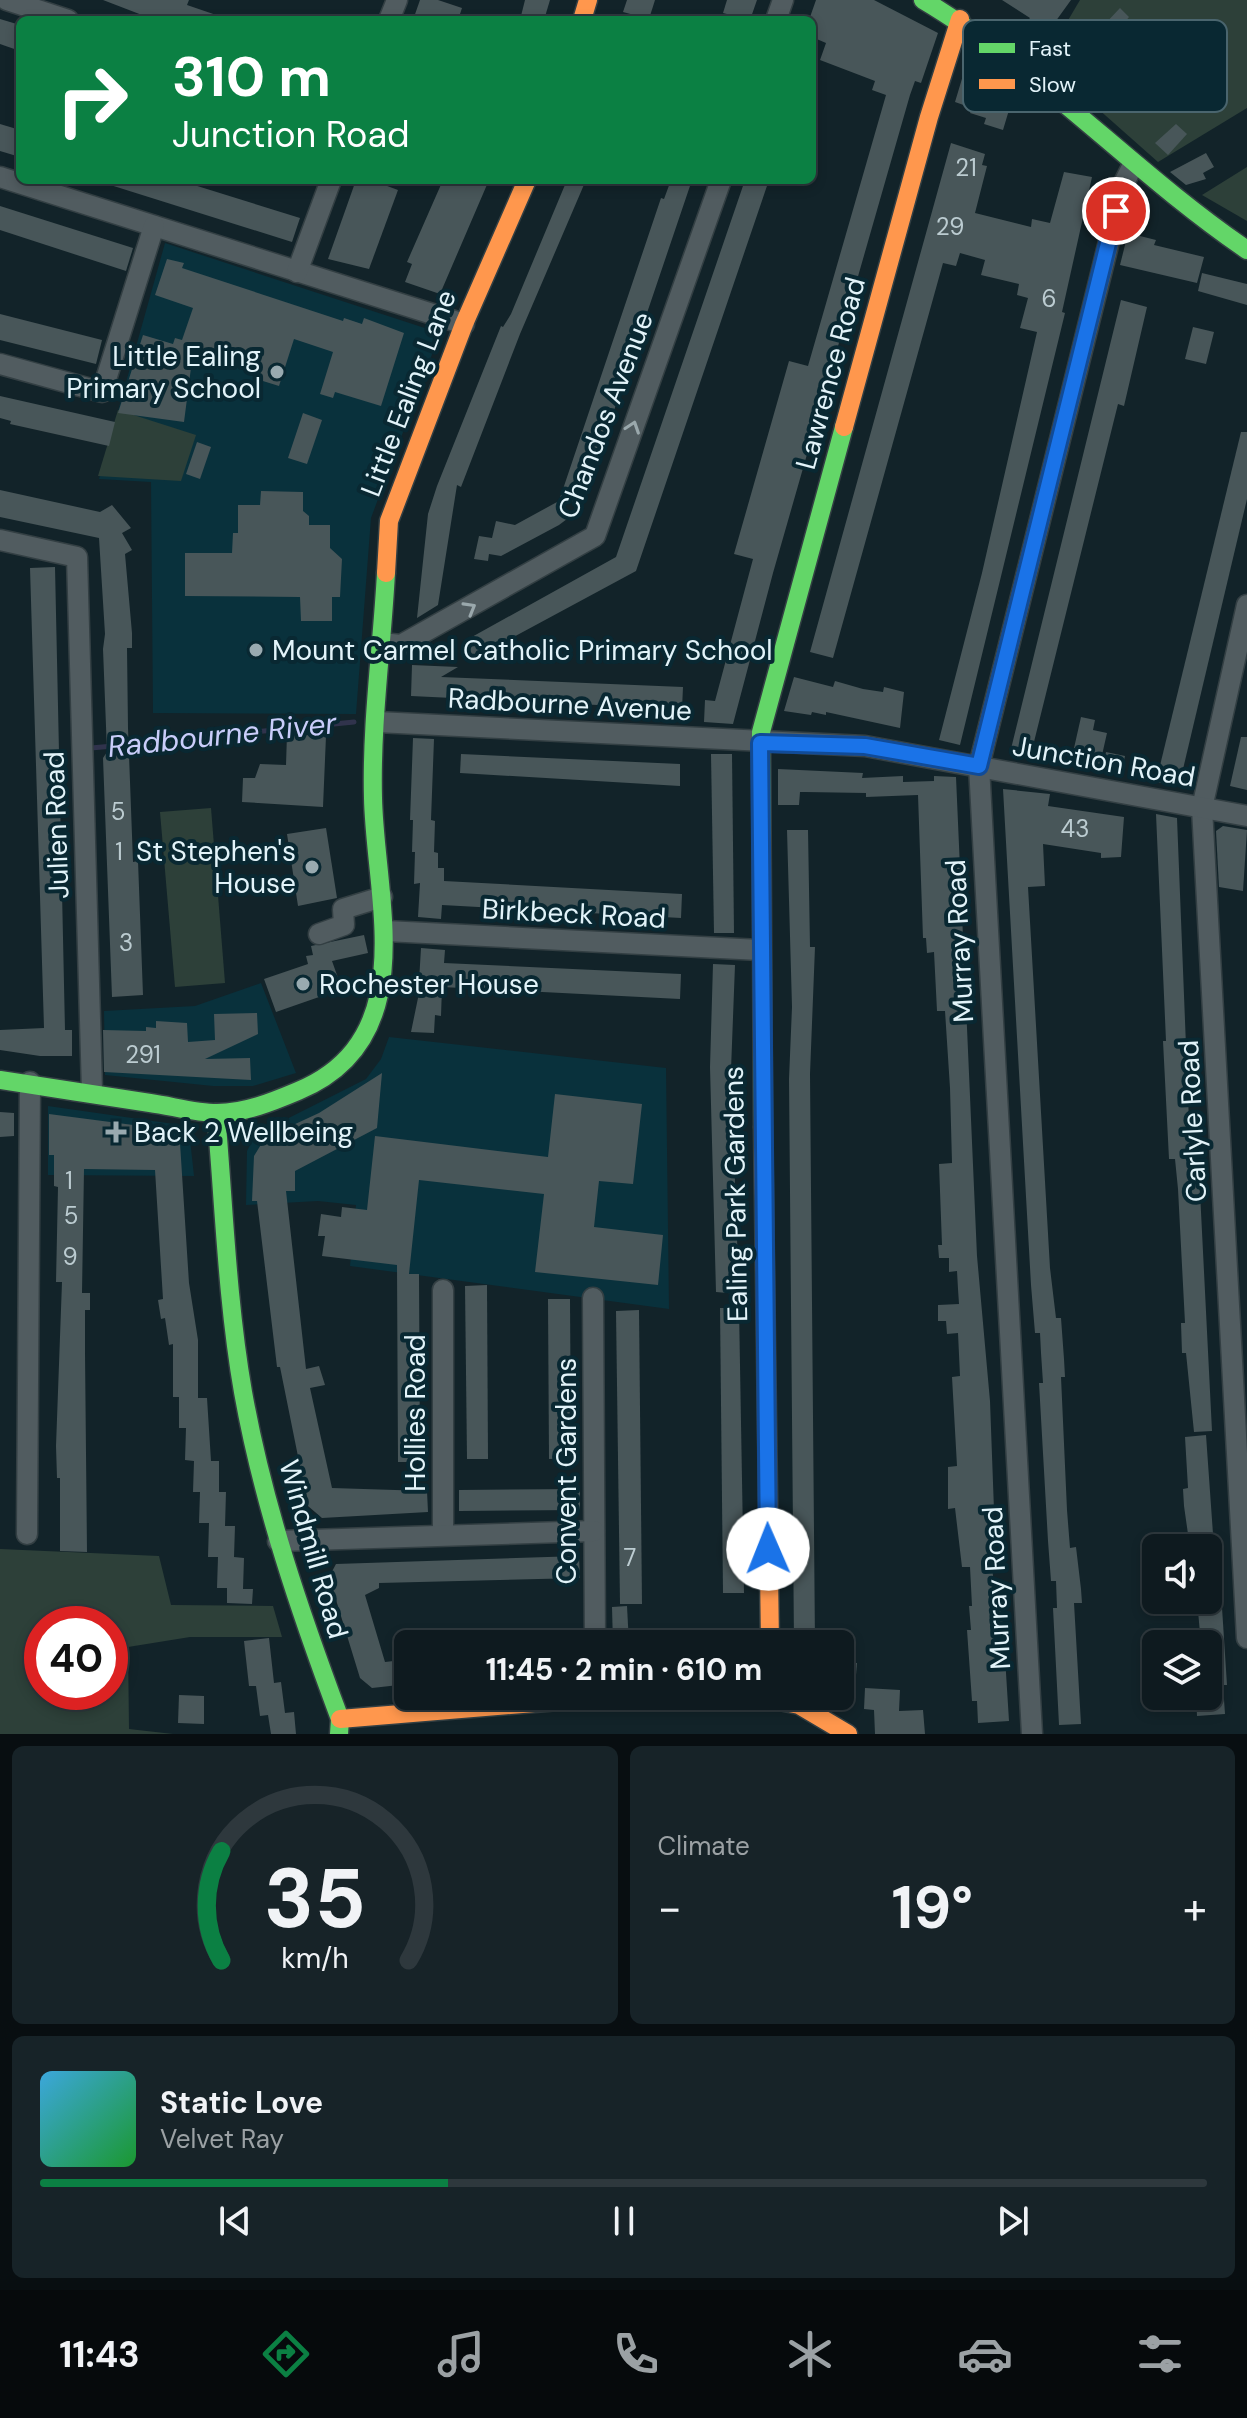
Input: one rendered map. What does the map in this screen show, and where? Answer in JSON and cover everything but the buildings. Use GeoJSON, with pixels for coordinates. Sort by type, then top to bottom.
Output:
{"type":"FeatureCollection","features":[{"type":"Feature","properties":{"kind":"main road"},"geometry":{"type":"LineString","coordinates":[[923,0],[963,21]]}},
{"type":"Feature","properties":{"kind":"main road","name":"Lawrence Road"},"geometry":{"type":"LineString","coordinates":[[760,743],[929,117],[960,19]]}},
{"type":"Feature","properties":{"kind":"main road"},"geometry":{"type":"LineString","coordinates":[[1073,112],[1199,220],[1247,250]]}},
{"type":"Feature","properties":{"kind":"main road","name":"Little Ealing Lane"},"geometry":{"type":"LineString","coordinates":[[0,1080],[92,1091],[216,1113],[262,1106],[290,1096],[333,1070],[362,1037],[377,1004],[385,966],[386,931],[373,798],[386,548],[394,504],[464,324],[525,184]]}},
{"type":"Feature","properties":{"kind":"main road","name":"Ealing Park Gardens"},"geometry":{"type":"LineString","coordinates":[[760,743],[770,1630]]}},
{"type":"Feature","properties":{"kind":"main road","name":"Windmill Road"},"geometry":{"type":"LineString","coordinates":[[216,1113],[236,1342],[256,1451],[298,1611],[340,1727],[484,1710]]}},
{"type":"Feature","properties":{"kind":"main road"},"geometry":{"type":"LineString","coordinates":[[807,1710],[848,1734]]}},
{"type":"Feature","properties":{"kind":"street"},"geometry":{"type":"LineString","coordinates":[[7,0],[56,16]]}},
{"type":"Feature","properties":{"kind":"street","name":"Murray Road"},"geometry":{"type":"LineString","coordinates":[[1032,1734],[979,766],[1123,185],[1133,165]]}},
{"type":"Feature","properties":{"kind":"street"},"geometry":{"type":"LineString","coordinates":[[22,184],[464,324]]}},
{"type":"Feature","properties":{"kind":"street"},"geometry":{"type":"LineString","coordinates":[[297,272],[330,184]]}},
{"type":"Feature","properties":{"kind":"street","name":"Chandos Avenue"},"geometry":{"type":"LineString","coordinates":[[381,643],[401,645],[595,536],[720,184]]}},
{"type":"Feature","properties":{"kind":"street"},"geometry":{"type":"LineString","coordinates":[[0,364],[102,392],[154,226]]}},
{"type":"Feature","properties":{"kind":"street","name":"Julien Road"},"geometry":{"type":"LineString","coordinates":[[0,540],[77,557],[92,1091]]}},
{"type":"Feature","properties":{"kind":"street","name":"Carlyle Road"},"geometry":{"type":"LineString","coordinates":[[1247,605],[1202,808],[1247,1638]]}},
{"type":"Feature","properties":{"kind":"street","name":"Radbourne Avenue"},"geometry":{"type":"LineString","coordinates":[[377,722],[760,743]]}},
{"type":"Feature","properties":{"kind":"street","name":"Junction Road"},"geometry":{"type":"LineString","coordinates":[[760,743],[865,746],[1247,816]]}},
{"type":"Feature","properties":{"kind":"street"},"geometry":{"type":"LineString","coordinates":[[319,934],[344,925],[343,909],[382,897]]}},
{"type":"Feature","properties":{"kind":"street","name":"Birkbeck Road"},"geometry":{"type":"LineString","coordinates":[[386,931],[760,950]]}},
{"type":"Feature","properties":{"kind":"street"},"geometry":{"type":"LineString","coordinates":[[27,1534],[30,1082]]}},
{"type":"Feature","properties":{"kind":"street","name":"Hollies Road"},"geometry":{"type":"LineString","coordinates":[[443,1290],[443,1535]]}},
{"type":"Feature","properties":{"kind":"street","name":"Convent Gardens"},"geometry":{"type":"LineString","coordinates":[[593,1298],[595,1630]]}},
{"type":"Feature","properties":{"kind":"street"},"geometry":{"type":"LineString","coordinates":[[278,1541],[594,1531]]}},
{"type":"Feature","properties":{"kind":"shaded area"},"geometry":{"type":"Polygon","coordinates":[[[165,243],[440,333],[371,518],[356,714],[153,713],[151,482],[99,479],[165,243]]]}},
{"type":"Feature","properties":{"kind":"shaded area"},"geometry":{"type":"Polygon","coordinates":[[[261,983],[296,1073],[253,1086],[213,1086],[105,1075],[104,1011],[195,1006],[261,983]]]}},
{"type":"Feature","properties":{"kind":"shaded area"},"geometry":{"type":"Polygon","coordinates":[[[389,1037],[666,1068],[669,1309],[350,1266],[356,1205],[318,1201],[246,1205],[247,1151],[255,1135],[366,1079],[381,1059],[389,1037]]]}},
{"type":"Feature","properties":{"kind":"shaded area"},"geometry":{"type":"Polygon","coordinates":[[[48,1106],[174,1124],[190,1139],[194,1176],[48,1175],[48,1106]]]}},
{"type":"Feature","properties":{"kind":"green space"},"geometry":{"type":"Polygon","coordinates":[[[1080,0],[1247,0],[1247,108],[1158,162],[1102,112],[1227,112],[1227,20],[1068,20],[1080,0]]]}},
{"type":"Feature","properties":{"kind":"green space"},"geometry":{"type":"Polygon","coordinates":[[[1247,167],[1247,221],[1202,195],[1247,167]]]}},
{"type":"Feature","properties":{"kind":"green space"},"geometry":{"type":"Polygon","coordinates":[[[118,410],[196,435],[181,481],[98,476],[118,410]]]}},
{"type":"Feature","properties":{"kind":"green space"},"geometry":{"type":"Polygon","coordinates":[[[211,808],[225,983],[175,987],[160,812],[211,808]]]}},
{"type":"Feature","properties":{"kind":"green space"},"geometry":{"type":"Polygon","coordinates":[[[0,1549],[159,1556],[171,1605],[273,1606],[282,1637],[190,1637],[128,1647],[129,1729],[173,1734],[0,1734],[0,1549]]]}},
{"type":"Feature","properties":{"kind":"waterway","name":"Radbourne River"},"geometry":{"type":"LineString","coordinates":[[123,745],[354,722]]}},
{"type":"Feature","properties":{"kind":"waterway","name":"Radbourne River"},"geometry":{"type":"LineString","coordinates":[[91,748],[113,746]]}},
{"type":"Feature","properties":{"kind":"traffic: fast"},"geometry":{"type":"LineString","coordinates":[[923,0],[963,26]]}},
{"type":"Feature","properties":{"kind":"traffic: fast"},"geometry":{"type":"LineString","coordinates":[[1074,112],[1205,220],[1247,250]]}},
{"type":"Feature","properties":{"kind":"traffic: fast"},"geometry":{"type":"LineString","coordinates":[[763,1127],[761,732],[844,427]]}},
{"type":"Feature","properties":{"kind":"traffic: fast"},"geometry":{"type":"LineString","coordinates":[[0,1080],[200,1112],[227,1113],[258,1106],[298,1091],[337,1068],[363,1037],[377,1002],[383,963],[373,770],[386,573]]}},
{"type":"Feature","properties":{"kind":"traffic: fast"},"geometry":{"type":"LineString","coordinates":[[216,1113],[233,1323],[251,1434],[284,1557],[340,1719],[339,1734]]}},
{"type":"Feature","properties":{"kind":"traffic: slow"},"geometry":{"type":"LineString","coordinates":[[583,16],[588,0]]}},
{"type":"Feature","properties":{"kind":"traffic: slow"},"geometry":{"type":"LineString","coordinates":[[844,427],[929,117],[960,19]]}},
{"type":"Feature","properties":{"kind":"traffic: slow"},"geometry":{"type":"LineString","coordinates":[[386,573],[389,521],[464,324],[525,184]]}},
{"type":"Feature","properties":{"kind":"traffic: slow"},"geometry":{"type":"LineString","coordinates":[[763,1127],[770,1630]]}},
{"type":"Feature","properties":{"kind":"traffic: slow"},"geometry":{"type":"LineString","coordinates":[[340,1719],[449,1710]]}},
{"type":"Feature","properties":{"kind":"traffic: slow"},"geometry":{"type":"LineString","coordinates":[[807,1710],[848,1734]]}},
{"type":"Feature","properties":{"kind":"place","name":"Little Ealing Primary School"},"geometry":{"type":"Point","coordinates":[277,372]}},
{"type":"Feature","properties":{"kind":"place","name":"Mount Carmel Catholic Primary School"},"geometry":{"type":"Point","coordinates":[256,650]}},
{"type":"Feature","properties":{"kind":"place","name":"St Stephen's House"},"geometry":{"type":"Point","coordinates":[312,867]}},
{"type":"Feature","properties":{"kind":"place","name":"Rochester House"},"geometry":{"type":"Point","coordinates":[303,984]}},
{"type":"Feature","properties":{"kind":"place","name":"Back 2 Wellbeing"},"geometry":{"type":"Point","coordinates":[116,1132]}},
{"type":"Feature","properties":{"kind":"route"},"geometry":{"type":"LineString","coordinates":[[768,1549],[760,743],[865,746],[979,766],[1116,211]]}}]}
